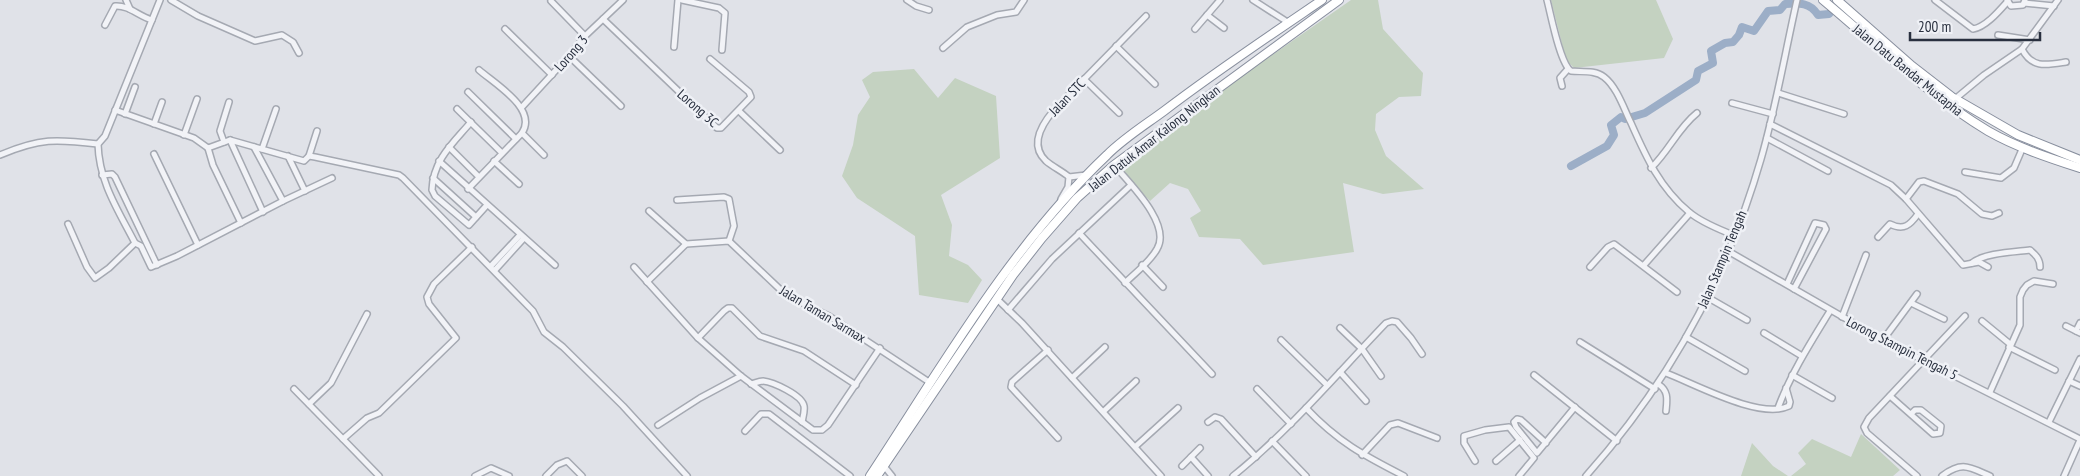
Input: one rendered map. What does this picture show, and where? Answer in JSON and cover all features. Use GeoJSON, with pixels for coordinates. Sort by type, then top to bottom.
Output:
{"type":"FeatureCollection","features":[{"type":"Feature","properties":{"kind":"highway","name":"Jalan Datuk Amar Kalong Ningkan"},"geometry":{"type":"LineString","coordinates":[[870,476],[930,382],[1011,262],[1053,211],[1116,147],[1182,97],[1322,0]]}},
{"type":"Feature","properties":{"kind":"highway","name":"Jalan Datuk Amar Kalong Ningkan"},"geometry":{"type":"LineString","coordinates":[[877,476],[997,299],[1042,238],[1077,198],[1114,165],[1339,0]]}},
{"type":"Feature","properties":{"kind":"highway","name":"Jalan Datu Bandar Mustapha"},"geometry":{"type":"LineString","coordinates":[[1823,0],[1836,5],[1955,99],[2018,135],[2080,160]]}},
{"type":"Feature","properties":{"kind":"highway","name":"Jalan Datu Bandar Mustapha"},"geometry":{"type":"LineString","coordinates":[[1836,5],[1945,103],[1990,132],[2023,147],[2080,168]]}},
{"type":"Feature","properties":{"kind":"highway"},"geometry":{"type":"LineString","coordinates":[[1182,97],[1158,121],[1167,124],[1191,109]]}},
{"type":"Feature","properties":{"kind":"street"},"geometry":{"type":"LineString","coordinates":[[126,0],[130,9]]}},
{"type":"Feature","properties":{"kind":"street"},"geometry":{"type":"LineString","coordinates":[[160,0],[105,136],[98,144],[102,175],[135,242],[141,246],[151,267],[332,178]]}},
{"type":"Feature","properties":{"kind":"street"},"geometry":{"type":"LineString","coordinates":[[171,0],[198,16],[255,41],[282,36],[292,42],[299,53]]}},
{"type":"Feature","properties":{"kind":"street","name":"Lorong 3"},"geometry":{"type":"LineString","coordinates":[[522,107],[570,56],[585,36],[623,0]]}},
{"type":"Feature","properties":{"kind":"street"},"geometry":{"type":"LineString","coordinates":[[674,47],[678,0]]}},
{"type":"Feature","properties":{"kind":"street"},"geometry":{"type":"LineString","coordinates":[[682,0],[718,8],[724,13],[722,50]]}},
{"type":"Feature","properties":{"kind":"street"},"geometry":{"type":"LineString","coordinates":[[907,0],[916,6],[929,10]]}},
{"type":"Feature","properties":{"kind":"street"},"geometry":{"type":"LineString","coordinates":[[943,48],[967,28],[997,15],[1016,12],[1024,0]]}},
{"type":"Feature","properties":{"kind":"street"},"geometry":{"type":"LineString","coordinates":[[1194,29],[1220,0]]}},
{"type":"Feature","properties":{"kind":"street"},"geometry":{"type":"LineString","coordinates":[[1253,0],[1289,23]]}},
{"type":"Feature","properties":{"kind":"street"},"geometry":{"type":"LineString","coordinates":[[1547,0],[1563,60],[1568,69],[1571,71],[1596,72],[1604,77],[1612,87],[1627,115],[1651,168],[1667,190],[1690,213],[1710,225],[1734,235]]}},
{"type":"Feature","properties":{"kind":"street","name":"Jalan Stampin Tengah"},"geometry":{"type":"LineString","coordinates":[[1586,476],[1617,441],[1666,373],[1708,297],[1754,182],[1778,93],[1797,0]]}},
{"type":"Feature","properties":{"kind":"street"},"geometry":{"type":"LineString","coordinates":[[1935,0],[1973,29],[1979,27],[2000,10],[2008,0],[2011,6]]}},
{"type":"Feature","properties":{"kind":"street"},"geometry":{"type":"LineString","coordinates":[[1955,99],[2022,49],[2058,0]]}},
{"type":"Feature","properties":{"kind":"street"},"geometry":{"type":"LineString","coordinates":[[551,1],[585,36]]}},
{"type":"Feature","properties":{"kind":"street"},"geometry":{"type":"LineString","coordinates":[[2000,10],[2025,1],[2054,6]]}},
{"type":"Feature","properties":{"kind":"street"},"geometry":{"type":"LineString","coordinates":[[105,24],[115,6],[130,9],[141,17],[152,20]]}},
{"type":"Feature","properties":{"kind":"street"},"geometry":{"type":"LineString","coordinates":[[1207,15],[1224,28]]}},
{"type":"Feature","properties":{"kind":"street","name":"Jalan STC"},"geometry":{"type":"LineString","coordinates":[[1069,177],[1044,158],[1039,150],[1038,141],[1046,120],[1146,16]]}},
{"type":"Feature","properties":{"kind":"street","name":"Lorong 3C"},"geometry":{"type":"LineString","coordinates":[[603,19],[717,128],[721,128],[739,111],[750,96],[710,59]]}},
{"type":"Feature","properties":{"kind":"street"},"geometry":{"type":"LineString","coordinates":[[505,29],[552,75]]}},
{"type":"Feature","properties":{"kind":"street"},"geometry":{"type":"LineString","coordinates":[[1998,35],[2030,40]]}},
{"type":"Feature","properties":{"kind":"street"},"geometry":{"type":"LineString","coordinates":[[1116,46],[1155,84]]}},
{"type":"Feature","properties":{"kind":"street"},"geometry":{"type":"LineString","coordinates":[[2022,49],[2030,61],[2043,66],[2066,62]]}},
{"type":"Feature","properties":{"kind":"street"},"geometry":{"type":"LineString","coordinates":[[570,56],[621,106]]}},
{"type":"Feature","properties":{"kind":"street"},"geometry":{"type":"LineString","coordinates":[[1562,86],[1560,78],[1568,69]]}},
{"type":"Feature","properties":{"kind":"street"},"geometry":{"type":"LineString","coordinates":[[468,189],[522,133],[526,124],[522,107],[479,70]]}},
{"type":"Feature","properties":{"kind":"street"},"geometry":{"type":"LineString","coordinates":[[1084,79],[1120,113]]}},
{"type":"Feature","properties":{"kind":"street"},"geometry":{"type":"LineString","coordinates":[[125,114],[135,87]]}},
{"type":"Feature","properties":{"kind":"street"},"geometry":{"type":"LineString","coordinates":[[468,92],[516,139]]}},
{"type":"Feature","properties":{"kind":"street"},"geometry":{"type":"LineString","coordinates":[[1778,93],[1844,114]]}},
{"type":"Feature","properties":{"kind":"street"},"geometry":{"type":"LineString","coordinates":[[184,135],[197,99]]}},
{"type":"Feature","properties":{"kind":"street"},"geometry":{"type":"LineString","coordinates":[[154,124],[162,102]]}},
{"type":"Feature","properties":{"kind":"street"},"geometry":{"type":"LineString","coordinates":[[229,102],[220,131],[263,212]]}},
{"type":"Feature","properties":{"kind":"street"},"geometry":{"type":"LineString","coordinates":[[1732,104],[1773,114]]}},
{"type":"Feature","properties":{"kind":"street"},"geometry":{"type":"LineString","coordinates":[[262,149],[276,109]]}},
{"type":"Feature","properties":{"kind":"street"},"geometry":{"type":"LineString","coordinates":[[457,109],[502,153]]}},
{"type":"Feature","properties":{"kind":"street"},"geometry":{"type":"LineString","coordinates":[[115,110],[194,138],[208,148],[241,223]]}},
{"type":"Feature","properties":{"kind":"street"},"geometry":{"type":"LineString","coordinates":[[739,111],[780,150]]}},
{"type":"Feature","properties":{"kind":"street"},"geometry":{"type":"LineString","coordinates":[[1651,168],[1662,158],[1682,128],[1697,113]]}},
{"type":"Feature","properties":{"kind":"street"},"geometry":{"type":"LineString","coordinates":[[471,122],[439,161],[433,178],[432,190],[435,196],[467,225],[470,225],[487,205]]}},
{"type":"Feature","properties":{"kind":"street"},"geometry":{"type":"LineString","coordinates":[[1770,124],[1883,180],[1906,199],[1959,261],[1964,265],[1979,262],[1988,267]]}},
{"type":"Feature","properties":{"kind":"street"},"geometry":{"type":"LineString","coordinates":[[208,148],[227,141],[304,161],[309,156],[317,131]]}},
{"type":"Feature","properties":{"kind":"street"},"geometry":{"type":"LineString","coordinates":[[522,133],[544,155]]}},
{"type":"Feature","properties":{"kind":"street"},"geometry":{"type":"LineString","coordinates":[[1767,138],[1828,171]]}},
{"type":"Feature","properties":{"kind":"street"},"geometry":{"type":"LineString","coordinates":[[0,154],[31,143],[44,141],[98,144]]}},
{"type":"Feature","properties":{"kind":"street"},"geometry":{"type":"LineString","coordinates":[[254,147],[283,201]]}},
{"type":"Feature","properties":{"kind":"street"},"geometry":{"type":"LineString","coordinates":[[449,147],[479,177]]}},
{"type":"Feature","properties":{"kind":"street"},"geometry":{"type":"LineString","coordinates":[[1965,172],[2001,178],[2014,168],[2023,147]]}},
{"type":"Feature","properties":{"kind":"street"},"geometry":{"type":"LineString","coordinates":[[154,154],[198,245]]}},
{"type":"Feature","properties":{"kind":"street"},"geometry":{"type":"LineString","coordinates":[[288,156],[305,191]]}},
{"type":"Feature","properties":{"kind":"street"},"geometry":{"type":"LineString","coordinates":[[309,156],[399,175],[493,268],[533,311],[544,332],[564,347],[623,406],[687,476]]}},
{"type":"Feature","properties":{"kind":"street"},"geometry":{"type":"LineString","coordinates":[[439,161],[522,237],[555,264]]}},
{"type":"Feature","properties":{"kind":"street"},"geometry":{"type":"LineString","coordinates":[[494,161],[519,184]]}},
{"type":"Feature","properties":{"kind":"street"},"geometry":{"type":"LineString","coordinates":[[1114,165],[1150,206],[1160,240],[1157,250],[1125,283]]}},
{"type":"Feature","properties":{"kind":"street"},"geometry":{"type":"LineString","coordinates":[[1053,211],[1068,187],[1069,177],[1086,175],[1093,169]]}},
{"type":"Feature","properties":{"kind":"street"},"geometry":{"type":"LineString","coordinates":[[102,175],[112,174],[115,177],[157,265]]}},
{"type":"Feature","properties":{"kind":"street"},"geometry":{"type":"LineString","coordinates":[[433,178],[476,217]]}},
{"type":"Feature","properties":{"kind":"street"},"geometry":{"type":"LineString","coordinates":[[1906,199],[1919,182],[1924,180],[1958,194],[1982,214],[1992,216],[1998,213]]}},
{"type":"Feature","properties":{"kind":"street"},"geometry":{"type":"LineString","coordinates":[[991,308],[1005,308],[1052,259],[1131,185]]}},
{"type":"Feature","properties":{"kind":"street"},"geometry":{"type":"LineString","coordinates":[[647,282],[686,244],[730,241],[734,226],[729,199],[724,197],[677,200]]}},
{"type":"Feature","properties":{"kind":"street"},"geometry":{"type":"LineString","coordinates":[[649,210],[686,244]]}},
{"type":"Feature","properties":{"kind":"street"},"geometry":{"type":"LineString","coordinates":[[1644,265],[1690,213]]}},
{"type":"Feature","properties":{"kind":"street"},"geometry":{"type":"LineString","coordinates":[[1878,237],[1890,224],[1904,227],[1910,225],[1918,214]]}},
{"type":"Feature","properties":{"kind":"street"},"geometry":{"type":"LineString","coordinates":[[1787,284],[1815,223],[1824,225],[1826,229],[1794,289]]}},
{"type":"Feature","properties":{"kind":"street"},"geometry":{"type":"LineString","coordinates":[[68,224],[87,266],[95,278],[109,268],[135,242]]}},
{"type":"Feature","properties":{"kind":"street"},"geometry":{"type":"LineString","coordinates":[[1079,233],[1212,374]]}},
{"type":"Feature","properties":{"kind":"street"},"geometry":{"type":"LineString","coordinates":[[493,268],[522,237]]}},
{"type":"Feature","properties":{"kind":"street","name":"Jalan Taman Sarmax"},"geometry":{"type":"LineString","coordinates":[[730,241],[786,295],[829,316],[930,382]]}},
{"type":"Feature","properties":{"kind":"street"},"geometry":{"type":"LineString","coordinates":[[1590,266],[1611,244],[1616,245],[1644,265],[1676,292]]}},
{"type":"Feature","properties":{"kind":"street"},"geometry":{"type":"LineString","coordinates":[[343,440],[367,418],[379,413],[456,338],[429,304],[427,297],[434,284],[472,247]]}},
{"type":"Feature","properties":{"kind":"street","name":"Lorong Stampin Tengah 5"},"geometry":{"type":"LineString","coordinates":[[1728,250],[1883,340],[1990,392],[2080,439]]}},
{"type":"Feature","properties":{"kind":"street"},"geometry":{"type":"LineString","coordinates":[[1971,264],[1986,255],[2030,250],[2036,255],[2040,262],[2040,267]]}},
{"type":"Feature","properties":{"kind":"street"},"geometry":{"type":"LineString","coordinates":[[1842,317],[1866,256]]}},
{"type":"Feature","properties":{"kind":"street"},"geometry":{"type":"LineString","coordinates":[[1142,265],[1163,287]]}},
{"type":"Feature","properties":{"kind":"street"},"geometry":{"type":"LineString","coordinates":[[634,267],[698,338],[751,384],[813,430],[817,431],[826,428],[880,348]]}},
{"type":"Feature","properties":{"kind":"street"},"geometry":{"type":"LineString","coordinates":[[1990,392],[2020,325],[2020,297],[2023,290],[2026,285],[2034,281],[2053,284]]}},
{"type":"Feature","properties":{"kind":"street"},"geometry":{"type":"LineString","coordinates":[[1883,340],[1917,294]]}},
{"type":"Feature","properties":{"kind":"street"},"geometry":{"type":"LineString","coordinates":[[1708,297],[1747,320]]}},
{"type":"Feature","properties":{"kind":"street"},"geometry":{"type":"LineString","coordinates":[[997,299],[1048,350],[1161,476]]}},
{"type":"Feature","properties":{"kind":"street"},"geometry":{"type":"LineString","coordinates":[[1911,303],[1944,319]]}},
{"type":"Feature","properties":{"kind":"street"},"geometry":{"type":"LineString","coordinates":[[698,338],[728,308],[732,308],[760,336],[804,351],[856,385]]}},
{"type":"Feature","properties":{"kind":"street"},"geometry":{"type":"LineString","coordinates":[[1778,408],[1802,356],[1830,310]]}},
{"type":"Feature","properties":{"kind":"street"},"geometry":{"type":"LineString","coordinates":[[309,404],[331,383],[367,314]]}},
{"type":"Feature","properties":{"kind":"street"},"geometry":{"type":"LineString","coordinates":[[1917,476],[1867,433],[1864,427],[1869,418],[1965,316]]}},
{"type":"Feature","properties":{"kind":"street"},"geometry":{"type":"LineString","coordinates":[[1233,476],[1291,424],[1386,324],[1392,321],[1397,322],[1422,354]]}},
{"type":"Feature","properties":{"kind":"street"},"geometry":{"type":"LineString","coordinates":[[1982,321],[2010,346],[2055,370]]}},
{"type":"Feature","properties":{"kind":"street"},"geometry":{"type":"LineString","coordinates":[[2066,326],[2078,332],[2080,323]]}},
{"type":"Feature","properties":{"kind":"street"},"geometry":{"type":"LineString","coordinates":[[1340,328],[1362,349],[1382,376]]}},
{"type":"Feature","properties":{"kind":"street"},"geometry":{"type":"LineString","coordinates":[[1764,333],[1802,356]]}},
{"type":"Feature","properties":{"kind":"street"},"geometry":{"type":"LineString","coordinates":[[1686,337],[1745,371]]}},
{"type":"Feature","properties":{"kind":"street"},"geometry":{"type":"LineString","coordinates":[[1282,340],[1327,385]]}},
{"type":"Feature","properties":{"kind":"street"},"geometry":{"type":"LineString","coordinates":[[1580,342],[1665,390],[1667,394],[1666,411]]}},
{"type":"Feature","properties":{"kind":"street"},"geometry":{"type":"LineString","coordinates":[[1072,378],[1105,347]]}},
{"type":"Feature","properties":{"kind":"street"},"geometry":{"type":"LineString","coordinates":[[1048,350],[1012,382],[1012,387],[1058,438]]}},
{"type":"Feature","properties":{"kind":"street"},"geometry":{"type":"LineString","coordinates":[[2049,422],[2080,359]]}},
{"type":"Feature","properties":{"kind":"street"},"geometry":{"type":"LineString","coordinates":[[1340,372],[1366,401]]}},
{"type":"Feature","properties":{"kind":"street"},"geometry":{"type":"LineString","coordinates":[[1666,373],[1736,403],[1769,409],[1789,406],[1790,402],[1786,388]]}},
{"type":"Feature","properties":{"kind":"street"},"geometry":{"type":"LineString","coordinates":[[1534,375],[1617,441]]}},
{"type":"Feature","properties":{"kind":"street"},"geometry":{"type":"LineString","coordinates":[[658,425],[700,398],[741,376]]}},
{"type":"Feature","properties":{"kind":"street"},"geometry":{"type":"LineString","coordinates":[[1792,376],[1832,398]]}},
{"type":"Feature","properties":{"kind":"street"},"geometry":{"type":"LineString","coordinates":[[751,384],[763,381],[768,382],[784,388],[799,397],[804,406],[802,422]]}},
{"type":"Feature","properties":{"kind":"street"},"geometry":{"type":"LineString","coordinates":[[1104,411],[1136,381]]}},
{"type":"Feature","properties":{"kind":"street"},"geometry":{"type":"LineString","coordinates":[[2069,381],[2080,386]]}},
{"type":"Feature","properties":{"kind":"street"},"geometry":{"type":"LineString","coordinates":[[294,389],[379,476]]}},
{"type":"Feature","properties":{"kind":"street"},"geometry":{"type":"LineString","coordinates":[[1257,389],[1291,424]]}},
{"type":"Feature","properties":{"kind":"street"},"geometry":{"type":"LineString","coordinates":[[1890,396],[1934,434],[1940,433],[1941,426],[1921,410],[1915,410],[1911,414]]}},
{"type":"Feature","properties":{"kind":"street"},"geometry":{"type":"LineString","coordinates":[[1546,443],[1521,420],[1518,419],[1514,422],[1538,453],[1575,407]]}},
{"type":"Feature","properties":{"kind":"street"},"geometry":{"type":"LineString","coordinates":[[1136,446],[1178,408]]}},
{"type":"Feature","properties":{"kind":"street"},"geometry":{"type":"LineString","coordinates":[[1306,408],[1337,438],[1362,455],[1404,476]]}},
{"type":"Feature","properties":{"kind":"street"},"geometry":{"type":"LineString","coordinates":[[745,431],[761,414],[769,414],[850,476]]}},
{"type":"Feature","properties":{"kind":"street"},"geometry":{"type":"LineString","coordinates":[[1208,422],[1218,417],[1256,457]]}},
{"type":"Feature","properties":{"kind":"street"},"geometry":{"type":"LineString","coordinates":[[1362,455],[1390,425],[1398,423],[1437,438]]}},
{"type":"Feature","properties":{"kind":"street"},"geometry":{"type":"LineString","coordinates":[[1475,462],[1464,443],[1463,439],[1466,435],[1509,427],[1534,458],[1519,476]]}},
{"type":"Feature","properties":{"kind":"street"},"geometry":{"type":"LineString","coordinates":[[2064,476],[2080,439]]}},
{"type":"Feature","properties":{"kind":"street"},"geometry":{"type":"LineString","coordinates":[[1496,461],[1520,440]]}},
{"type":"Feature","properties":{"kind":"street"},"geometry":{"type":"LineString","coordinates":[[1272,442],[1306,476]]}},
{"type":"Feature","properties":{"kind":"street"},"geometry":{"type":"LineString","coordinates":[[1182,466],[1200,448]]}},
{"type":"Feature","properties":{"kind":"street"},"geometry":{"type":"LineString","coordinates":[[1191,457],[1208,476]]}},
{"type":"Feature","properties":{"kind":"street"},"geometry":{"type":"LineString","coordinates":[[546,476],[557,465],[568,461],[582,476]]}},
{"type":"Feature","properties":{"kind":"street"},"geometry":{"type":"LineString","coordinates":[[884,466],[892,476]]}},
{"type":"Feature","properties":{"kind":"street"},"geometry":{"type":"LineString","coordinates":[[1942,476],[1960,466],[1966,466],[1990,476]]}},
{"type":"Feature","properties":{"kind":"street"},"geometry":{"type":"LineString","coordinates":[[475,476],[491,468],[509,476]]}},
{"type":"Feature","properties":{"kind":"green space"},"geometry":{"type":"Polygon","coordinates":[[[1351,0],[1378,0],[1383,29],[1423,73],[1421,96],[1399,97],[1376,114],[1375,130],[1386,156],[1424,189],[1383,194],[1343,183],[1354,252],[1263,265],[1240,239],[1199,237],[1190,218],[1201,211],[1188,189],[1170,183],[1150,201],[1119,168],[1150,140],[1351,0]]]}},
{"type":"Feature","properties":{"kind":"green space"},"geometry":{"type":"Polygon","coordinates":[[[1551,0],[1656,0],[1673,39],[1664,58],[1574,68],[1566,60],[1551,0]]]}},
{"type":"Feature","properties":{"kind":"green space"},"geometry":{"type":"Polygon","coordinates":[[[914,69],[938,98],[955,78],[996,96],[1000,158],[941,195],[952,225],[949,256],[968,265],[982,280],[968,303],[919,295],[915,236],[857,198],[842,176],[853,145],[858,115],[870,97],[862,80],[873,72],[914,69]]]}},
{"type":"Feature","properties":{"kind":"green space"},"geometry":{"type":"Polygon","coordinates":[[[1861,434],[1900,470],[1893,476],[1791,476],[1806,464],[1798,453],[1812,439],[1851,457],[1861,434]]]}},
{"type":"Feature","properties":{"kind":"green space"},"geometry":{"type":"Polygon","coordinates":[[[1752,443],[1773,466],[1788,476],[1741,476],[1752,443]]]}},
{"type":"Feature","properties":{"kind":"waterway"},"geometry":{"type":"LineString","coordinates":[[1571,166],[1607,146],[1614,135],[1611,125],[1621,117],[1625,119],[1645,113],[1696,80],[1698,71],[1713,63],[1711,51],[1725,43],[1733,42],[1739,35],[1742,27],[1754,31],[1768,11],[1780,10],[1785,4],[1799,4],[1808,6],[1818,15],[1829,14],[1837,4]]}}]}
